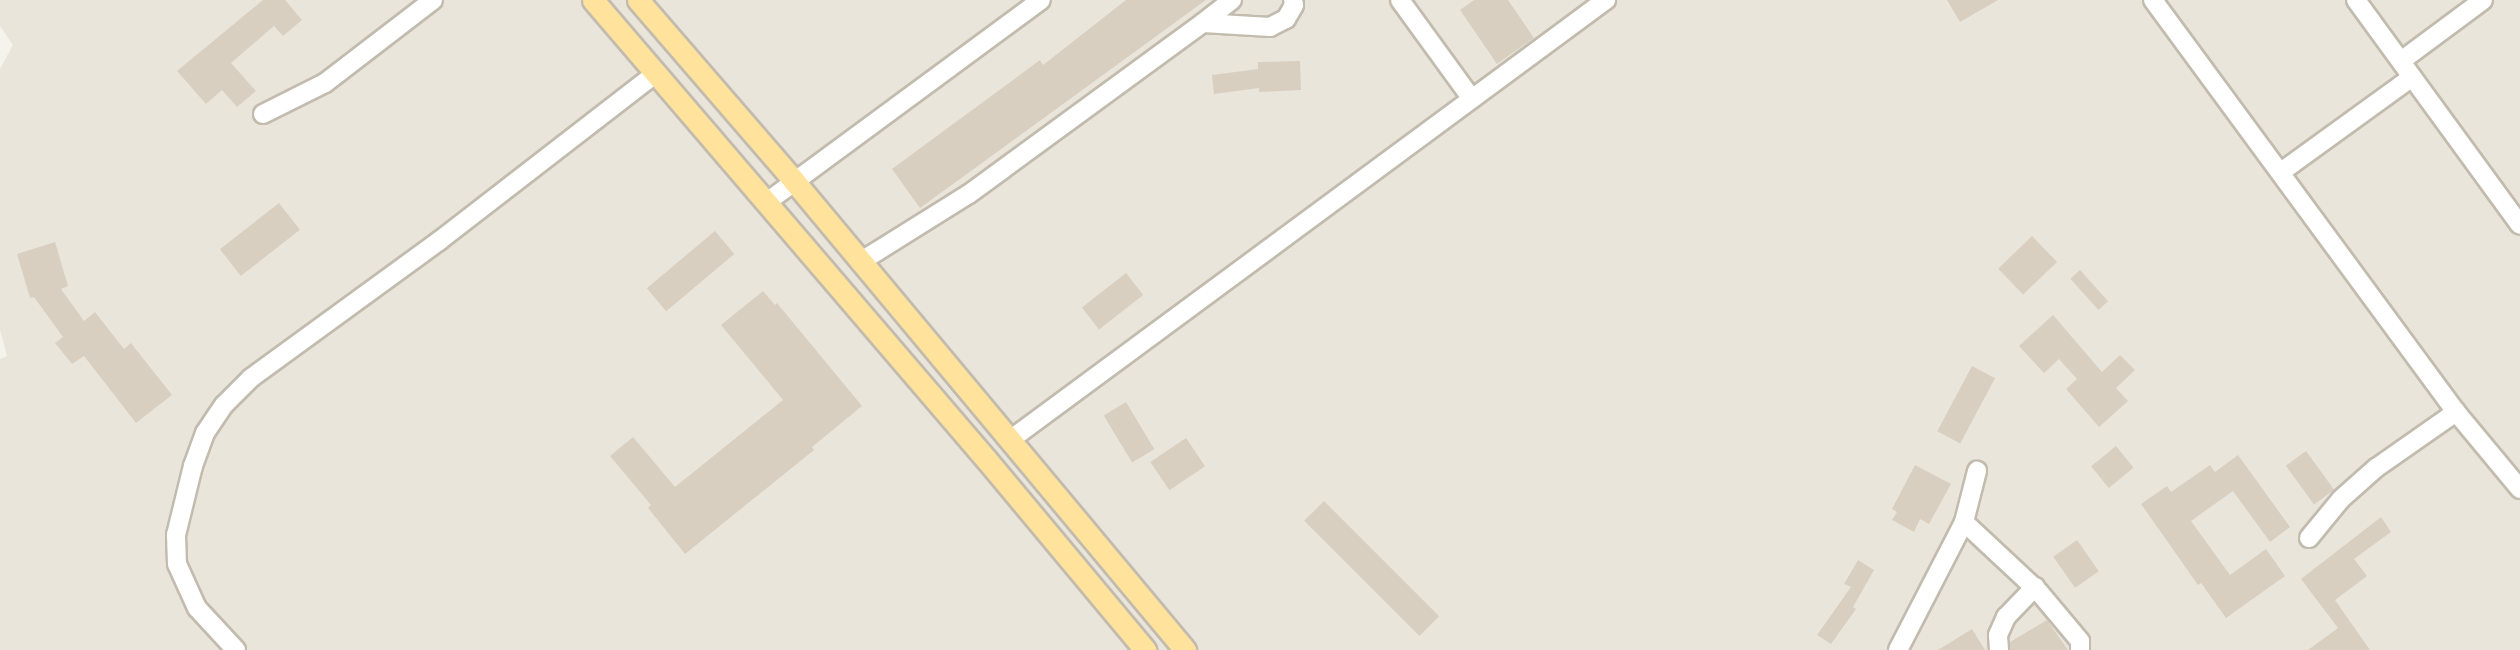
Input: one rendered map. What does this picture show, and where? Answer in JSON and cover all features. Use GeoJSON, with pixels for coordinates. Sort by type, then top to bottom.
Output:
{"type":"FeatureCollection","features":[{"type":"Feature","properties":{"kind":"main road"},"geometry":{"type":"LineString","coordinates":[[593,0],[1029,510],[1145,650]]}},
{"type":"Feature","properties":{"kind":"main road"},"geometry":{"type":"LineString","coordinates":[[638,0],[794,181],[1185,650]]}},
{"type":"Feature","properties":{"kind":"main road"},"geometry":{"type":"LineString","coordinates":[[1029,510],[1052,492]]}},
{"type":"Feature","properties":{"kind":"street"},"geometry":{"type":"LineString","coordinates":[[262,114],[325,83],[433,0]]}},
{"type":"Feature","properties":{"kind":"street"},"geometry":{"type":"LineString","coordinates":[[767,202],[1041,0]]}},
{"type":"Feature","properties":{"kind":"street"},"geometry":{"type":"LineString","coordinates":[[860,262],[970,194],[1232,0]]}},
{"type":"Feature","properties":{"kind":"street"},"geometry":{"type":"LineString","coordinates":[[1203,23],[1270,27],[1286,19],[1294,5],[1293,0]]}},
{"type":"Feature","properties":{"kind":"street"},"geometry":{"type":"LineString","coordinates":[[1399,0],[1472,99]]}},
{"type":"Feature","properties":{"kind":"street"},"geometry":{"type":"LineString","coordinates":[[2153,0],[2456,412],[2520,489]]}},
{"type":"Feature","properties":{"kind":"street"},"geometry":{"type":"LineString","coordinates":[[2356,0],[2516,213]]}},
{"type":"Feature","properties":{"kind":"street"},"geometry":{"type":"LineString","coordinates":[[2401,61],[2483,0]]}},
{"type":"Feature","properties":{"kind":"street"},"geometry":{"type":"LineString","coordinates":[[1010,440],[1601,2]]}},
{"type":"Feature","properties":{"kind":"street"},"geometry":{"type":"LineString","coordinates":[[236,650],[197,608],[177,564],[176,535],[193,466],[205,433],[224,405],[251,378],[439,241],[656,73]]}},
{"type":"Feature","properties":{"kind":"street"},"geometry":{"type":"LineString","coordinates":[[2281,172],[2412,77]]}},
{"type":"Feature","properties":{"kind":"street"},"geometry":{"type":"LineString","coordinates":[[2309,538],[2341,499],[2376,468],[2456,412]]}},
{"type":"Feature","properties":{"kind":"street"},"geometry":{"type":"LineString","coordinates":[[1898,650],[1964,522],[1977,471]]}},
{"type":"Feature","properties":{"kind":"street"},"geometry":{"type":"LineString","coordinates":[[1964,522],[2035,587],[2080,641],[2080,650]]}},
{"type":"Feature","properties":{"kind":"street"},"geometry":{"type":"LineString","coordinates":[[1999,650],[1998,635],[2006,617],[2035,587]]}},
{"type":"Feature","properties":{"kind":"shaded area"},"geometry":{"type":"Polygon","coordinates":[[[0,0],[2520,0],[2520,650],[0,650],[0,359],[7,356],[0,330],[0,69],[13,45],[0,26],[0,0]]]}},
{"type":"Feature","properties":{"kind":"building"},"geometry":{"type":"Polygon","coordinates":[[[263,0],[285,0],[302,20],[283,36],[274,26],[231,63],[256,91],[237,107],[222,90],[206,104],[177,71],[263,0]]]}},
{"type":"Feature","properties":{"kind":"building"},"geometry":{"type":"Polygon","coordinates":[[[1126,0],[1206,0],[920,208],[892,169],[1040,60],[1043,65],[1126,0]]]}},
{"type":"Feature","properties":{"kind":"building"},"geometry":{"type":"Polygon","coordinates":[[[1474,0],[1508,0],[1534,38],[1497,64],[1460,10],[1474,0]]]}},
{"type":"Feature","properties":{"kind":"building"},"geometry":{"type":"Polygon","coordinates":[[[1947,0],[1998,0],[1960,22],[1947,0]]]}},
{"type":"Feature","properties":{"kind":"building"},"geometry":{"type":"Polygon","coordinates":[[[1300,61],[1301,90],[1259,92],[1259,88],[1214,94],[1212,75],[1258,69],[1258,62],[1300,61]]]}},
{"type":"Feature","properties":{"kind":"building"},"geometry":{"type":"Polygon","coordinates":[[[279,203],[300,230],[241,276],[220,249],[279,203]]]}},
{"type":"Feature","properties":{"kind":"building"},"geometry":{"type":"Polygon","coordinates":[[[715,231],[734,254],[666,311],[647,288],[715,231]]]}},
{"type":"Feature","properties":{"kind":"building"},"geometry":{"type":"Polygon","coordinates":[[[2032,236],[2057,262],[2023,295],[1998,269],[2032,236]]]}},
{"type":"Feature","properties":{"kind":"building"},"geometry":{"type":"Polygon","coordinates":[[[55,242],[68,286],[61,289],[84,321],[95,312],[124,349],[131,343],[172,395],[136,423],[84,356],[72,364],[55,343],[63,337],[34,297],[30,298],[17,254],[55,242]]]}},
{"type":"Feature","properties":{"kind":"building"},"geometry":{"type":"Polygon","coordinates":[[[2080,270],[2108,301],[2098,310],[2070,279],[2080,270]]]}},
{"type":"Feature","properties":{"kind":"building"},"geometry":{"type":"Polygon","coordinates":[[[1126,273],[1143,295],[1099,330],[1082,307],[1126,273]]]}},
{"type":"Feature","properties":{"kind":"building"},"geometry":{"type":"Polygon","coordinates":[[[763,291],[775,305],[777,303],[862,406],[812,447],[814,450],[685,554],[648,508],[651,505],[610,456],[633,437],[675,487],[783,400],[721,325],[763,291]]]}},
{"type":"Feature","properties":{"kind":"building"},"geometry":{"type":"Polygon","coordinates":[[[2053,315],[2102,372],[2120,355],[2135,370],[2116,388],[2128,401],[2099,427],[2066,389],[2077,379],[2059,359],[2044,373],[2019,346],[2053,315]]]}},
{"type":"Feature","properties":{"kind":"building"},"geometry":{"type":"Polygon","coordinates":[[[1972,366],[1995,378],[1960,444],[1937,431],[1972,366]]]}},
{"type":"Feature","properties":{"kind":"building"},"geometry":{"type":"Polygon","coordinates":[[[1126,402],[1154,449],[1132,463],[1104,415],[1126,402]]]}},
{"type":"Feature","properties":{"kind":"building"},"geometry":{"type":"Polygon","coordinates":[[[1186,438],[1205,466],[1169,490],[1150,462],[1186,438]]]}},
{"type":"Feature","properties":{"kind":"building"},"geometry":{"type":"Polygon","coordinates":[[[2116,446],[2134,468],[2109,488],[2091,466],[2116,446]]]}},
{"type":"Feature","properties":{"kind":"building"},"geometry":{"type":"Polygon","coordinates":[[[2306,451],[2334,490],[2314,505],[2286,466],[2306,451]]]}},
{"type":"Feature","properties":{"kind":"building"},"geometry":{"type":"Polygon","coordinates":[[[2238,455],[2290,527],[2270,542],[2233,491],[2191,521],[2230,575],[2266,549],[2285,576],[2226,618],[2201,583],[2198,585],[2141,504],[2167,486],[2171,492],[2210,465],[2215,472],[2238,455]]]}},
{"type":"Feature","properties":{"kind":"building"},"geometry":{"type":"Polygon","coordinates":[[[1915,465],[1951,484],[1929,524],[1920,519],[1914,532],[1892,520],[1897,512],[1892,509],[1915,465]]]}},
{"type":"Feature","properties":{"kind":"building"},"geometry":{"type":"Polygon","coordinates":[[[1324,501],[1439,616],[1419,636],[1304,521],[1324,501]]]}},
{"type":"Feature","properties":{"kind":"building"},"geometry":{"type":"Polygon","coordinates":[[[2381,517],[2391,532],[2354,559],[2367,576],[2335,600],[2370,650],[2308,650],[2338,628],[2301,579],[2381,517]]]}},
{"type":"Feature","properties":{"kind":"building"},"geometry":{"type":"Polygon","coordinates":[[[2077,540],[2099,571],[2075,588],[2053,557],[2077,540]]]}},
{"type":"Feature","properties":{"kind":"building"},"geometry":{"type":"Polygon","coordinates":[[[1858,560],[1874,570],[1853,607],[1856,609],[1831,644],[1817,635],[1851,587],[1844,584],[1858,560]]]}},
{"type":"Feature","properties":{"kind":"building"},"geometry":{"type":"Polygon","coordinates":[[[2047,620],[2068,650],[2010,650],[2010,642],[2047,620]]]}},
{"type":"Feature","properties":{"kind":"building"},"geometry":{"type":"Polygon","coordinates":[[[1972,629],[1985,650],[1938,650],[1972,629]]]}}]}
